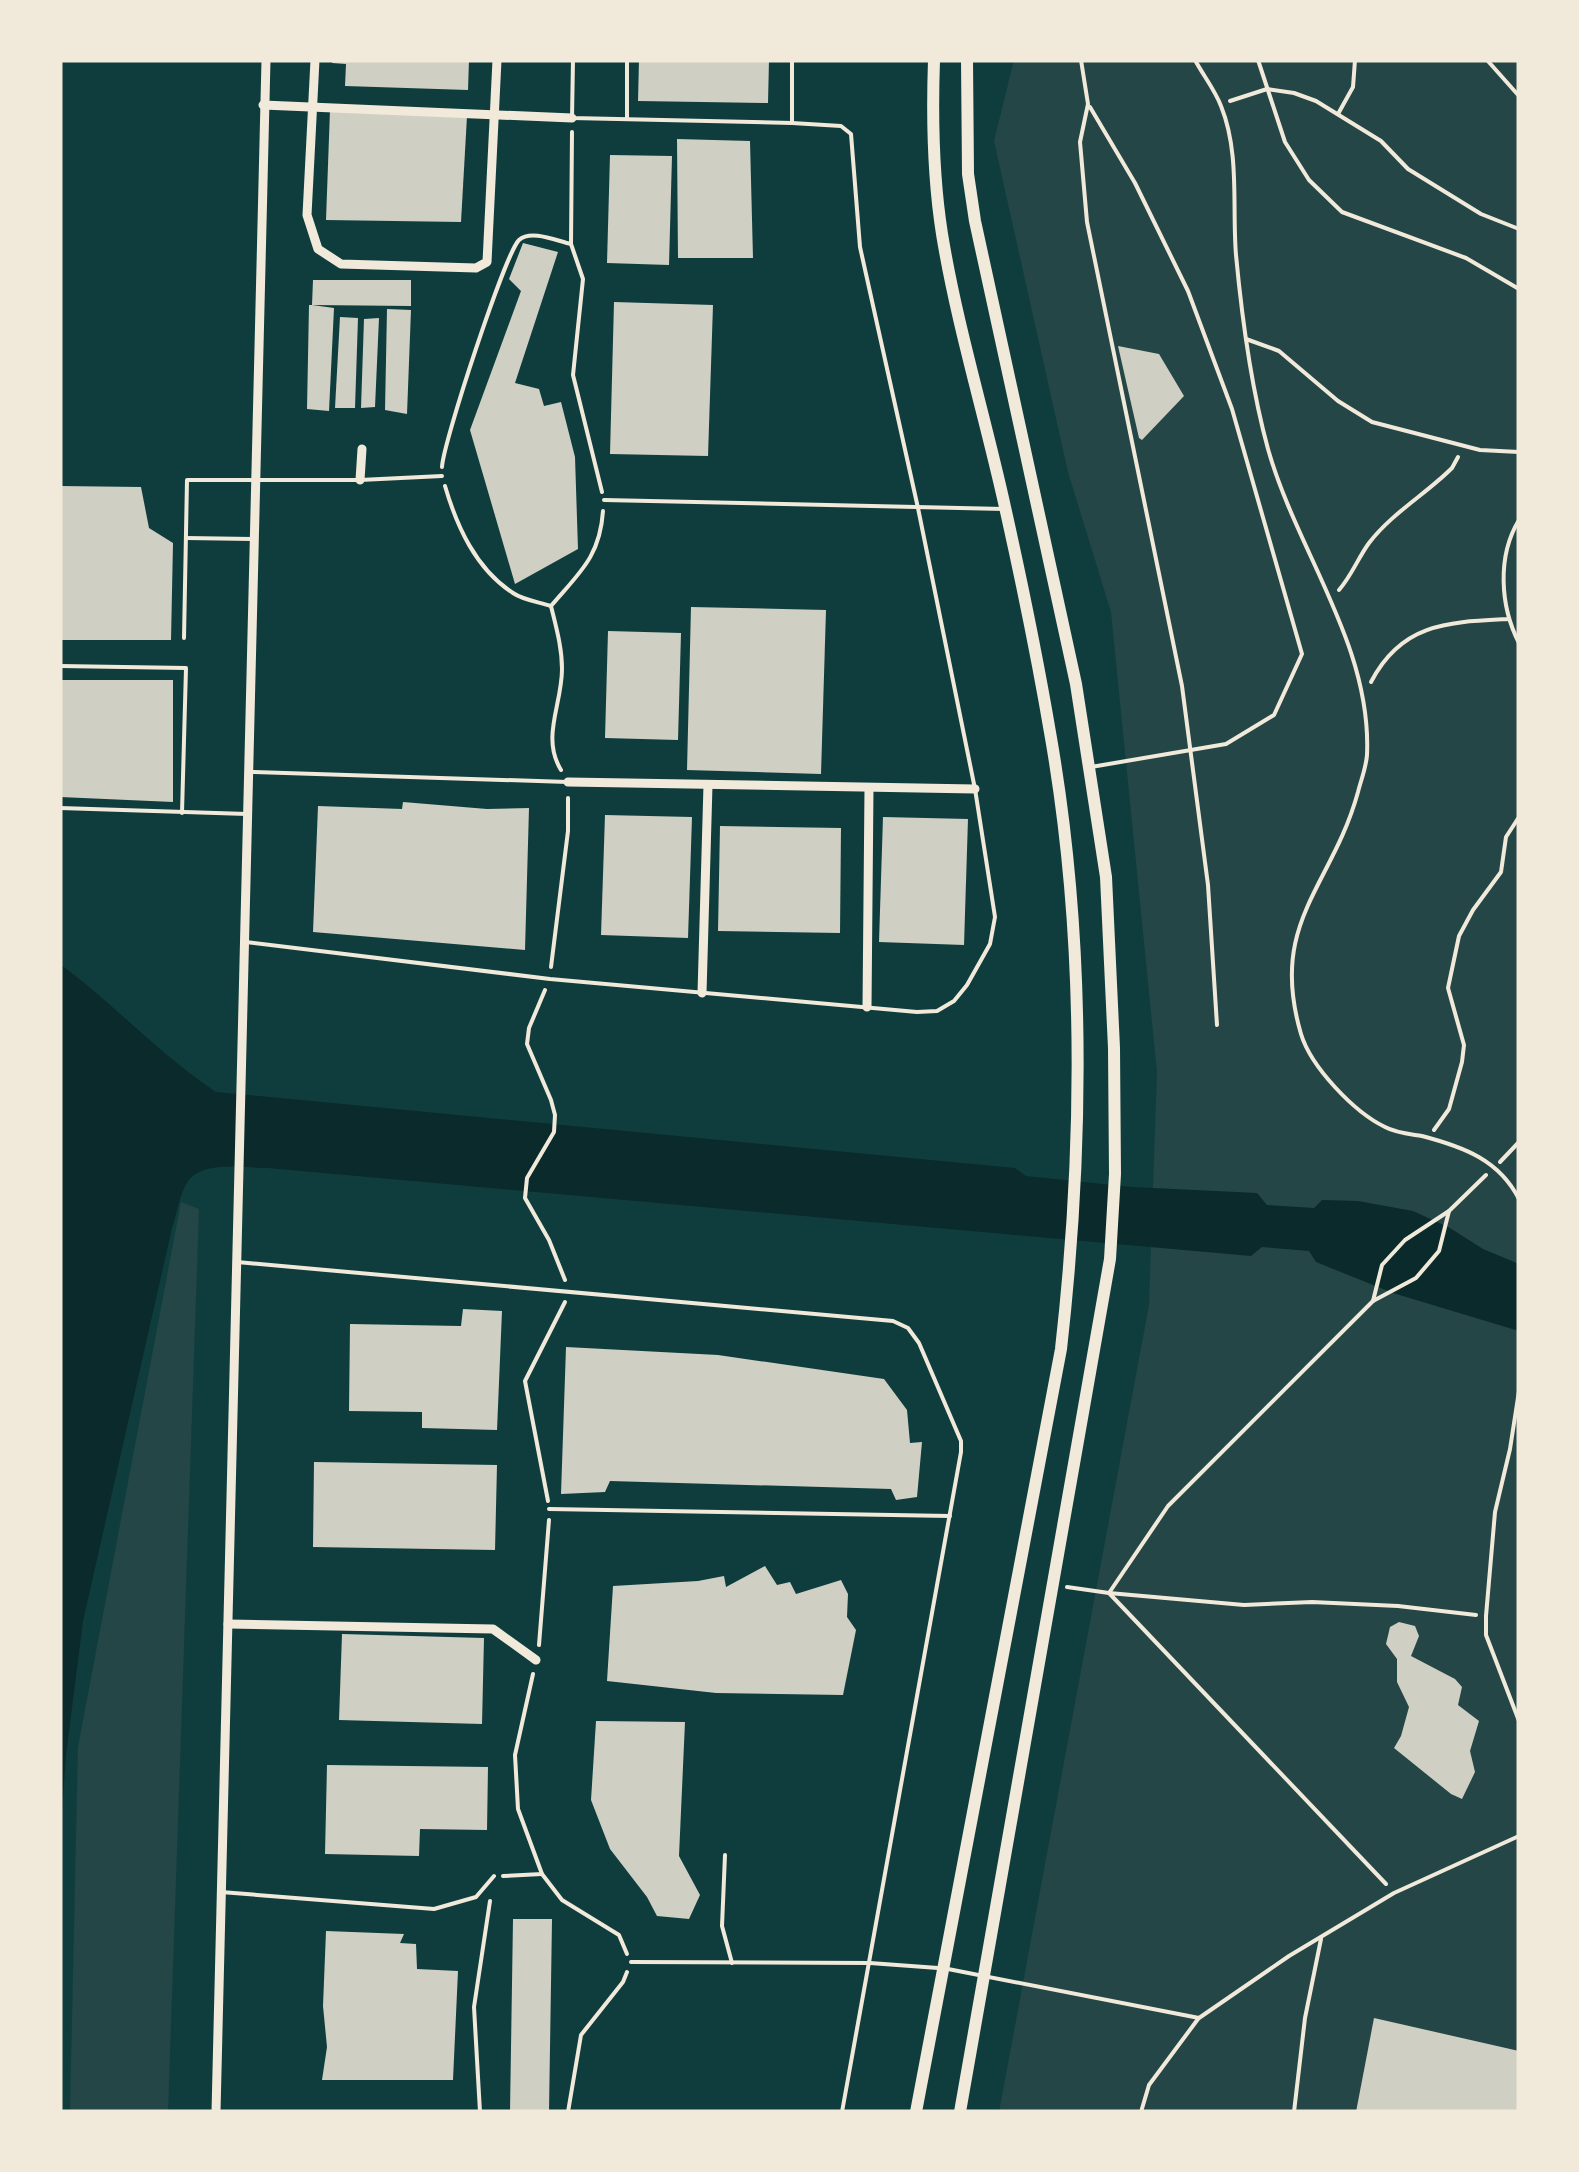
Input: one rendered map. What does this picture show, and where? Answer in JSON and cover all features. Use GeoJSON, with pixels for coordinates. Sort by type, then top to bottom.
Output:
{"type":"FeatureCollection","features":[{"type":"Feature","properties":{"kind":"main road"},"geometry":{"type":"LineString","coordinates":[[916,2112],[1061,1349],[1072,1246],[1080,1065],[1078,979],[1063,814],[1006,509],[942,234],[936,170],[934,60]]}},
{"type":"Feature","properties":{"kind":"main road"},"geometry":{"type":"LineString","coordinates":[[960,2112],[1110,1259],[1115,1174],[1106,876],[1091,767],[975,221],[968,174],[967,60]]}},
{"type":"Feature","properties":{"kind":"street"},"geometry":{"type":"LineString","coordinates":[[216,2112],[266,60]]}},
{"type":"Feature","properties":{"kind":"street"},"geometry":{"type":"LineString","coordinates":[[315,60],[308,216],[318,249],[341,264],[476,268],[487,262],[498,60]]}},
{"type":"Feature","properties":{"kind":"street"},"geometry":{"type":"LineString","coordinates":[[264,105],[572,118]]}},
{"type":"Feature","properties":{"kind":"street"},"geometry":{"type":"LineString","coordinates":[[360,480],[362,449]]}},
{"type":"Feature","properties":{"kind":"street"},"geometry":{"type":"LineString","coordinates":[[568,782],[975,789]]}},
{"type":"Feature","properties":{"kind":"street"},"geometry":{"type":"LineString","coordinates":[[702,993],[708,785]]}},
{"type":"Feature","properties":{"kind":"street"},"geometry":{"type":"LineString","coordinates":[[866,1006],[870,788]]}},
{"type":"Feature","properties":{"kind":"street"},"geometry":{"type":"LineString","coordinates":[[228,1624],[493,1629],[536,1660]]}},
{"type":"Feature","properties":{"kind":"lane"},"geometry":{"type":"LineString","coordinates":[[246,942],[550,979],[937,1011],[954,1001],[967,985],[990,944],[995,917],[975,789],[860,248],[852,134],[841,126],[792,123],[572,118],[573,60]]}},
{"type":"Feature","properties":{"kind":"lane"},"geometry":{"type":"LineString","coordinates":[[627,60],[627,120]]}},
{"type":"Feature","properties":{"kind":"lane"},"geometry":{"type":"LineString","coordinates":[[792,60],[792,123]]}},
{"type":"Feature","properties":{"kind":"lane"},"geometry":{"type":"LineString","coordinates":[[1080,60],[1088,104],[1134,183],[1188,291],[1232,409],[1302,654],[1274,715],[1226,744],[1091,767]]}},
{"type":"Feature","properties":{"kind":"lane"},"geometry":{"type":"LineString","coordinates":[[1194,60],[1221,104],[1232,148],[1236,254],[1246,339],[1268,450],[1346,637],[1364,696],[1367,759],[1351,816],[1316,882],[1294,938],[1290,990],[1302,1039],[1337,1092],[1386,1128],[1468,1152],[1495,1167],[1508,1178],[1519,1200]]}},
{"type":"Feature","properties":{"kind":"lane"},"geometry":{"type":"LineString","coordinates":[[1088,104],[1080,142],[1087,222],[1182,686],[1208,885],[1217,1025]]}},
{"type":"Feature","properties":{"kind":"lane"},"geometry":{"type":"LineString","coordinates":[[1246,339],[1279,350],[1338,401],[1372,422],[1480,450],[1519,452]]}},
{"type":"Feature","properties":{"kind":"lane"},"geometry":{"type":"LineString","coordinates":[[184,638],[188,480],[442,476]]}},
{"type":"Feature","properties":{"kind":"lane"},"geometry":{"type":"LineString","coordinates":[[604,500],[1006,509]]}},
{"type":"Feature","properties":{"kind":"lane"},"geometry":{"type":"LineString","coordinates":[[186,538],[254,540]]}},
{"type":"Feature","properties":{"kind":"lane"},"geometry":{"type":"LineString","coordinates":[[60,666],[186,668],[182,812]]}},
{"type":"Feature","properties":{"kind":"lane"},"geometry":{"type":"LineString","coordinates":[[248,772],[568,782]]}},
{"type":"Feature","properties":{"kind":"lane"},"geometry":{"type":"LineString","coordinates":[[60,808],[248,814]]}},
{"type":"Feature","properties":{"kind":"lane"},"geometry":{"type":"LineString","coordinates":[[237,1262],[892,1320],[908,1328],[919,1343],[961,1441],[842,2112]]}},
{"type":"Feature","properties":{"kind":"lane"},"geometry":{"type":"LineString","coordinates":[[1519,1391],[1496,1512],[1486,1616],[1486,1634],[1519,1721]]}},
{"type":"Feature","properties":{"kind":"lane"},"geometry":{"type":"LineString","coordinates":[[550,1508],[950,1516]]}},
{"type":"Feature","properties":{"kind":"lane"},"geometry":{"type":"LineString","coordinates":[[1141,2112],[1149,2086],[1199,2018],[1394,1892],[1519,1836]]}},
{"type":"Feature","properties":{"kind":"lane"},"geometry":{"type":"LineString","coordinates":[[725,1854],[722,1926],[732,1963]]}},
{"type":"Feature","properties":{"kind":"lane"},"geometry":{"type":"LineString","coordinates":[[221,1892],[434,1909],[476,1897],[494,1876]]}},
{"type":"Feature","properties":{"kind":"lane"},"geometry":{"type":"LineString","coordinates":[[1294,2112],[1305,2018],[1321,1936]]}},
{"type":"Feature","properties":{"kind":"lane"},"geometry":{"type":"LineString","coordinates":[[630,1962],[870,1963],[944,1969],[1199,2018]]}},
{"type":"Feature","properties":{"kind":"path"},"geometry":{"type":"LineString","coordinates":[[1258,60],[1284,142],[1309,180],[1342,212],[1466,258],[1519,289]]}},
{"type":"Feature","properties":{"kind":"path"},"geometry":{"type":"LineString","coordinates":[[1338,114],[1353,87],[1355,60]]}},
{"type":"Feature","properties":{"kind":"path"},"geometry":{"type":"LineString","coordinates":[[1487,60],[1519,96]]}},
{"type":"Feature","properties":{"kind":"path"},"geometry":{"type":"LineString","coordinates":[[1221,104],[1267,89],[1294,92],[1381,141],[1408,169],[1481,214],[1519,229]]}},
{"type":"Feature","properties":{"kind":"path"},"geometry":{"type":"LineString","coordinates":[[551,606],[584,570],[594,552],[602,528],[604,500],[574,375],[583,279],[571,244],[572,118]]}},
{"type":"Feature","properties":{"kind":"path"},"geometry":{"type":"LineString","coordinates":[[551,606],[516,596],[485,570],[456,523],[442,476],[446,439],[496,289],[514,249],[520,239],[530,235],[571,244]]}},
{"type":"Feature","properties":{"kind":"path"},"geometry":{"type":"LineString","coordinates":[[1330,601],[1351,576],[1368,545],[1389,521],[1452,468],[1464,446]]}},
{"type":"Feature","properties":{"kind":"path"},"geometry":{"type":"LineString","coordinates":[[1519,520],[1504,563],[1509,619],[1519,643]]}},
{"type":"Feature","properties":{"kind":"path"},"geometry":{"type":"LineString","coordinates":[[551,606],[562,669],[550,740],[554,758],[568,782],[568,831],[550,979],[529,1028],[527,1044],[555,1115],[554,1132],[527,1178],[526,1198],[570,1292],[525,1381],[550,1508],[542,1633],[515,1756],[518,1809],[542,1874],[562,1900],[619,1935],[630,1962],[623,1982],[581,2035],[568,2112]]}},
{"type":"Feature","properties":{"kind":"path"},"geometry":{"type":"LineString","coordinates":[[1364,696],[1379,667],[1421,630],[1440,624],[1509,619]]}},
{"type":"Feature","properties":{"kind":"path"},"geometry":{"type":"LineString","coordinates":[[1428,1138],[1449,1109],[1462,1062],[1464,1045],[1448,988],[1459,936],[1501,872],[1506,837],[1519,817]]}},
{"type":"Feature","properties":{"kind":"path"},"geometry":{"type":"LineString","coordinates":[[1109,1593],[1168,1506],[1372,1301],[1416,1278],[1439,1251],[1449,1210],[1405,1240],[1382,1265],[1372,1301]]}},
{"type":"Feature","properties":{"kind":"path"},"geometry":{"type":"LineString","coordinates":[[1052,1584],[1244,1605],[1312,1602],[1486,1616]]}},
{"type":"Feature","properties":{"kind":"path"},"geometry":{"type":"LineString","coordinates":[[1109,1593],[1394,1892]]}},
{"type":"Feature","properties":{"kind":"path"},"geometry":{"type":"LineString","coordinates":[[480,2112],[474,2008],[494,1876],[542,1874]]}},
{"type":"Feature","properties":{"kind":"shaded area"},"geometry":{"type":"Polygon","coordinates":[[[1014,60],[1519,60],[1519,2112],[999,2112],[1149,1305],[1157,1072],[1111,612],[1068,472],[994,141],[1014,60]]]}},
{"type":"Feature","properties":{"kind":"shaded area"},"geometry":{"type":"Polygon","coordinates":[[[60,964],[216,1092],[1015,1168],[1026,1176],[1132,1187],[1257,1193],[1267,1205],[1314,1208],[1322,1200],[1358,1201],[1413,1211],[1519,1264],[1519,1331],[1393,1293],[1316,1262],[1309,1251],[1262,1247],[1251,1256],[268,1168],[204,1170],[185,1186],[172,1228],[83,1621],[66,1755],[60,1842],[60,964]]]}},
{"type":"Feature","properties":{"kind":"shaded area"},"geometry":{"type":"Polygon","coordinates":[[[181,1202],[199,1209],[168,2112],[70,2112],[78,1747],[181,1202]]]}},
{"type":"Feature","properties":{"kind":"building"},"geometry":{"type":"Polygon","coordinates":[[[469,60],[468,90],[345,86],[346,64],[332,63],[469,60]]]}},
{"type":"Feature","properties":{"kind":"building"},"geometry":{"type":"Polygon","coordinates":[[[639,60],[769,60],[768,103],[638,101],[639,60]]]}},
{"type":"Feature","properties":{"kind":"building"},"geometry":{"type":"Polygon","coordinates":[[[330,110],[467,116],[461,222],[326,220],[330,110]]]}},
{"type":"Feature","properties":{"kind":"building"},"geometry":{"type":"Polygon","coordinates":[[[677,139],[750,141],[753,258],[678,258],[677,139]]]}},
{"type":"Feature","properties":{"kind":"building"},"geometry":{"type":"Polygon","coordinates":[[[610,155],[672,156],[669,265],[607,263],[610,155]]]}},
{"type":"Feature","properties":{"kind":"building"},"geometry":{"type":"Polygon","coordinates":[[[523,243],[558,252],[515,383],[539,389],[544,406],[561,402],[575,457],[578,549],[515,584],[470,430],[521,291],[509,279],[523,243]]]}},
{"type":"Feature","properties":{"kind":"building"},"geometry":{"type":"Polygon","coordinates":[[[313,280],[411,280],[411,306],[312,305],[313,280]]]}},
{"type":"Feature","properties":{"kind":"building"},"geometry":{"type":"Polygon","coordinates":[[[614,302],[713,305],[708,456],[610,454],[614,302]]]}},
{"type":"Feature","properties":{"kind":"building"},"geometry":{"type":"Polygon","coordinates":[[[309,305],[334,308],[329,411],[307,409],[309,305]]]}},
{"type":"Feature","properties":{"kind":"building"},"geometry":{"type":"Polygon","coordinates":[[[387,309],[411,310],[407,414],[385,410],[387,309]]]}},
{"type":"Feature","properties":{"kind":"building"},"geometry":{"type":"Polygon","coordinates":[[[340,317],[358,318],[355,408],[335,408],[340,317]]]}},
{"type":"Feature","properties":{"kind":"building"},"geometry":{"type":"Polygon","coordinates":[[[379,318],[375,407],[361,408],[364,319],[379,318]]]}},
{"type":"Feature","properties":{"kind":"building"},"geometry":{"type":"Polygon","coordinates":[[[1118,346],[1159,354],[1184,396],[1142,440],[1139,438],[1118,346]]]}},
{"type":"Feature","properties":{"kind":"building"},"geometry":{"type":"Polygon","coordinates":[[[60,486],[141,487],[149,528],[173,543],[171,640],[60,640],[60,486]]]}},
{"type":"Feature","properties":{"kind":"building"},"geometry":{"type":"Polygon","coordinates":[[[691,607],[826,610],[821,774],[687,770],[691,607]]]}},
{"type":"Feature","properties":{"kind":"building"},"geometry":{"type":"Polygon","coordinates":[[[608,631],[681,633],[678,740],[605,738],[608,631]]]}},
{"type":"Feature","properties":{"kind":"building"},"geometry":{"type":"Polygon","coordinates":[[[60,680],[173,680],[173,802],[60,797],[60,680]]]}},
{"type":"Feature","properties":{"kind":"building"},"geometry":{"type":"Polygon","coordinates":[[[403,802],[529,808],[525,950],[313,932],[318,806],[402,809],[403,802]]]}},
{"type":"Feature","properties":{"kind":"building"},"geometry":{"type":"Polygon","coordinates":[[[605,815],[692,817],[688,938],[601,935],[605,815]]]}},
{"type":"Feature","properties":{"kind":"building"},"geometry":{"type":"Polygon","coordinates":[[[883,817],[968,819],[964,945],[879,942],[883,817]]]}},
{"type":"Feature","properties":{"kind":"building"},"geometry":{"type":"Polygon","coordinates":[[[720,826],[841,828],[840,933],[718,931],[720,826]]]}},
{"type":"Feature","properties":{"kind":"building"},"geometry":{"type":"Polygon","coordinates":[[[463,1309],[502,1311],[497,1430],[422,1428],[422,1412],[349,1411],[350,1324],[461,1326],[463,1309]]]}},
{"type":"Feature","properties":{"kind":"building"},"geometry":{"type":"Polygon","coordinates":[[[566,1347],[718,1355],[884,1379],[907,1410],[910,1443],[922,1442],[917,1497],[896,1500],[891,1489],[610,1481],[605,1492],[561,1494],[566,1347]]]}},
{"type":"Feature","properties":{"kind":"building"},"geometry":{"type":"Polygon","coordinates":[[[314,1462],[497,1465],[495,1550],[313,1547],[314,1462]]]}},
{"type":"Feature","properties":{"kind":"building"},"geometry":{"type":"Polygon","coordinates":[[[765,1566],[777,1585],[790,1582],[796,1594],[841,1580],[848,1594],[847,1617],[856,1630],[843,1695],[716,1693],[607,1681],[613,1586],[724,1576],[726,1587],[765,1566]]]}},
{"type":"Feature","properties":{"kind":"building"},"geometry":{"type":"Polygon","coordinates":[[[1399,1622],[1415,1626],[1419,1636],[1411,1656],[1455,1679],[1462,1687],[1458,1705],[1479,1721],[1470,1751],[1475,1772],[1462,1799],[1394,1748],[1409,1707],[1397,1682],[1397,1659],[1386,1644],[1390,1627],[1399,1622]]]}},
{"type":"Feature","properties":{"kind":"building"},"geometry":{"type":"Polygon","coordinates":[[[342,1634],[484,1638],[482,1724],[339,1720],[342,1634]]]}},
{"type":"Feature","properties":{"kind":"building"},"geometry":{"type":"Polygon","coordinates":[[[596,1721],[685,1722],[679,1856],[700,1895],[689,1919],[657,1916],[610,1849],[591,1800],[596,1721]]]}},
{"type":"Feature","properties":{"kind":"building"},"geometry":{"type":"Polygon","coordinates":[[[327,1765],[488,1767],[487,1830],[420,1829],[419,1856],[325,1854],[327,1765]]]}},
{"type":"Feature","properties":{"kind":"building"},"geometry":{"type":"Polygon","coordinates":[[[513,1919],[552,1919],[549,2112],[510,2112],[513,1919]]]}},
{"type":"Feature","properties":{"kind":"building"},"geometry":{"type":"Polygon","coordinates":[[[326,1931],[404,1934],[400,1943],[416,1944],[417,1969],[458,1971],[453,2080],[322,2080],[327,2047],[323,2006],[326,1931]]]}},
{"type":"Feature","properties":{"kind":"building"},"geometry":{"type":"Polygon","coordinates":[[[1374,2018],[1519,2051],[1519,2112],[1356,2112],[1374,2018]]]}}]}
